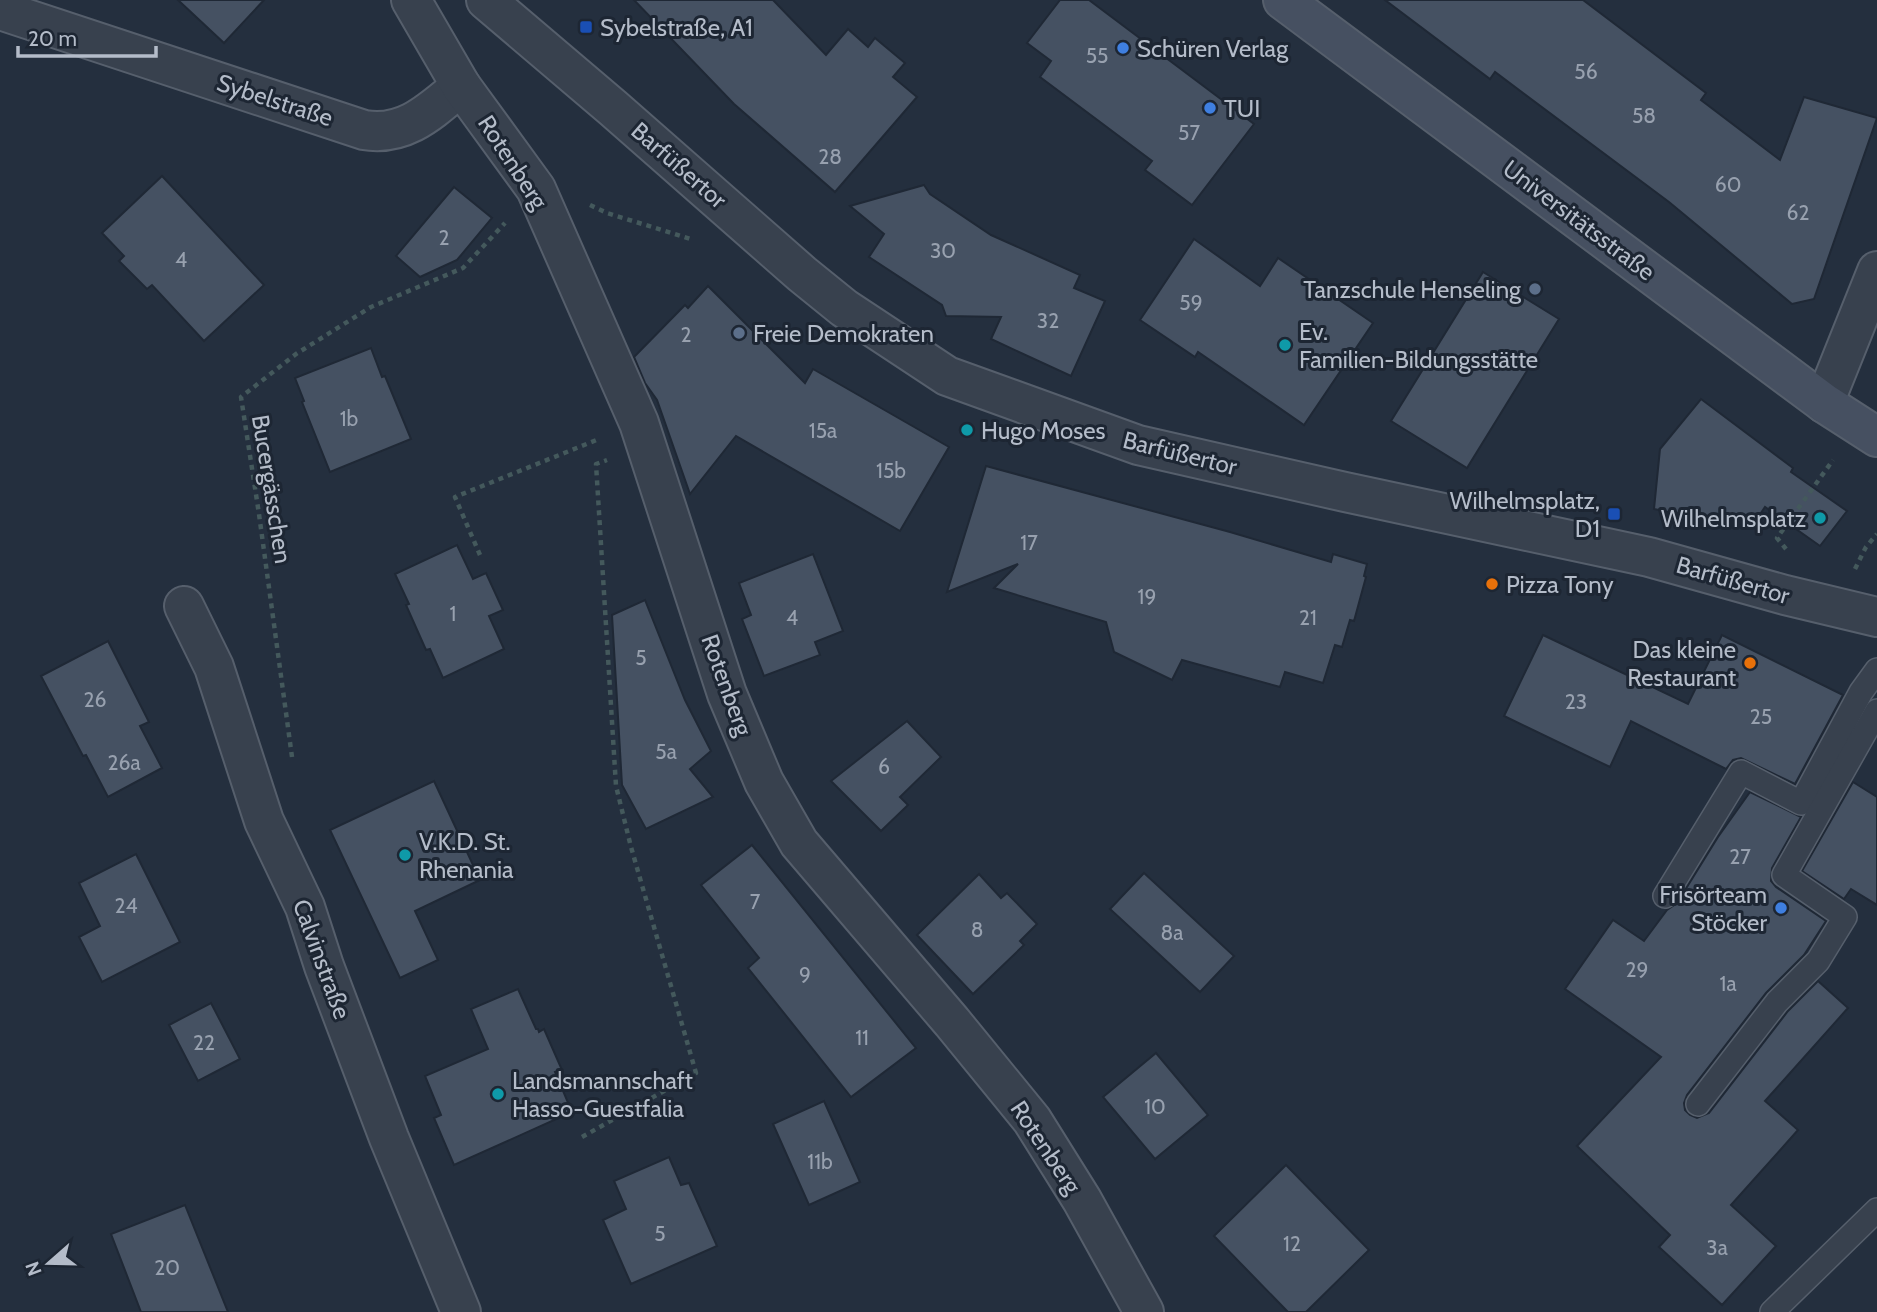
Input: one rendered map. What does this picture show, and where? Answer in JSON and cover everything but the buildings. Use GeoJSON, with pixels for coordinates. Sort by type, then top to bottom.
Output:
{"type":"FeatureCollection","features":[{"type":"Feature","properties":{"kind":"main road","name":"Universitätsstraße"},"geometry":{"type":"LineString","coordinates":[[1298,5],[1824,403],[1877,437]]}},
{"type":"Feature","properties":{"kind":"street","name":"Rotenberg"},"geometry":{"type":"LineString","coordinates":[[411,0],[461,86],[536,189],[639,423],[727,694],[764,782],[799,843],[953,1022],[1032,1120],[1082,1200],[1144,1312]]}},
{"type":"Feature","properties":{"kind":"street","name":"Barfüßertor"},"geometry":{"type":"LineString","coordinates":[[486,0],[802,274],[844,308],[947,376],[1138,445],[1636,554],[1877,617]]}},
{"type":"Feature","properties":{"kind":"street","name":"Sybelstraße"},"geometry":{"type":"LineString","coordinates":[[0,10],[364,130],[392,131],[408,126],[437,107],[461,86]]}},
{"type":"Feature","properties":{"kind":"street"},"geometry":{"type":"LineString","coordinates":[[1824,403],[1877,271]]}},
{"type":"Feature","properties":{"kind":"street","name":"Calvinstraße"},"geometry":{"type":"LineString","coordinates":[[184,606],[214,667],[264,821],[305,907],[324,966],[385,1126],[461,1312]]}},
{"type":"Feature","properties":{"kind":"lane"},"geometry":{"type":"LineString","coordinates":[[1665,896],[1741,772],[1801,803],[1861,692],[1877,670]]}},
{"type":"Feature","properties":{"kind":"lane"},"geometry":{"type":"LineString","coordinates":[[1698,1104],[1777,1002],[1818,961],[1845,917],[1784,875],[1877,711]]}},
{"type":"Feature","properties":{"kind":"lane"},"geometry":{"type":"LineString","coordinates":[[1772,1312],[1877,1210]]}},
{"type":"Feature","properties":{"kind":"path","name":"Bucergässchen"},"geometry":{"type":"LineString","coordinates":[[292,763],[241,397],[296,354],[371,307],[463,268],[536,189]]}},
{"type":"Feature","properties":{"kind":"path"},"geometry":{"type":"LineString","coordinates":[[480,555],[455,497],[639,423]]}},
{"type":"Feature","properties":{"kind":"path"},"geometry":{"type":"LineString","coordinates":[[582,1136],[696,1073],[616,786],[596,464]]}},
{"type":"Feature","properties":{"kind":"path"},"geometry":{"type":"LineString","coordinates":[[1777,538],[1828,468]]}},
{"type":"Feature","properties":{"kind":"path"},"geometry":{"type":"LineString","coordinates":[[1855,569],[1866,547],[1877,534]]}},
{"type":"Feature","properties":{"kind":"place","name":"Sybelstraße, A1"},"geometry":{"type":"Point","coordinates":[586,27]}},
{"type":"Feature","properties":{"kind":"place","name":"Schüren Verlag"},"geometry":{"type":"Point","coordinates":[1123,48]}},
{"type":"Feature","properties":{"kind":"place","name":"TUI"},"geometry":{"type":"Point","coordinates":[1210,108]}},
{"type":"Feature","properties":{"kind":"place","name":"Tanzschule Henseling"},"geometry":{"type":"Point","coordinates":[1535,289]}},
{"type":"Feature","properties":{"kind":"place","name":"Freie Demokraten"},"geometry":{"type":"Point","coordinates":[739,333]}},
{"type":"Feature","properties":{"kind":"place","name":"Ev. Familien-Bildungsstätte"},"geometry":{"type":"Point","coordinates":[1285,345]}},
{"type":"Feature","properties":{"kind":"place","name":"Hugo Moses"},"geometry":{"type":"Point","coordinates":[967,430]}},
{"type":"Feature","properties":{"kind":"place","name":"Wilhelmsplatz, D1"},"geometry":{"type":"Point","coordinates":[1614,514]}},
{"type":"Feature","properties":{"kind":"place","name":"Wilhelmsplatz"},"geometry":{"type":"Point","coordinates":[1820,518]}},
{"type":"Feature","properties":{"kind":"place","name":"Pizza Tony"},"geometry":{"type":"Point","coordinates":[1492,584]}},
{"type":"Feature","properties":{"kind":"place","name":"Das kleine Restaurant"},"geometry":{"type":"Point","coordinates":[1750,663]}},
{"type":"Feature","properties":{"kind":"place","name":"V.K.D. St. Rhenania"},"geometry":{"type":"Point","coordinates":[405,855]}},
{"type":"Feature","properties":{"kind":"place","name":"Frisörteam Stöcker"},"geometry":{"type":"Point","coordinates":[1781,908]}},
{"type":"Feature","properties":{"kind":"place","name":"Landsmannschaft Hasso-Guestfalia"},"geometry":{"type":"Point","coordinates":[498,1094]}}]}
